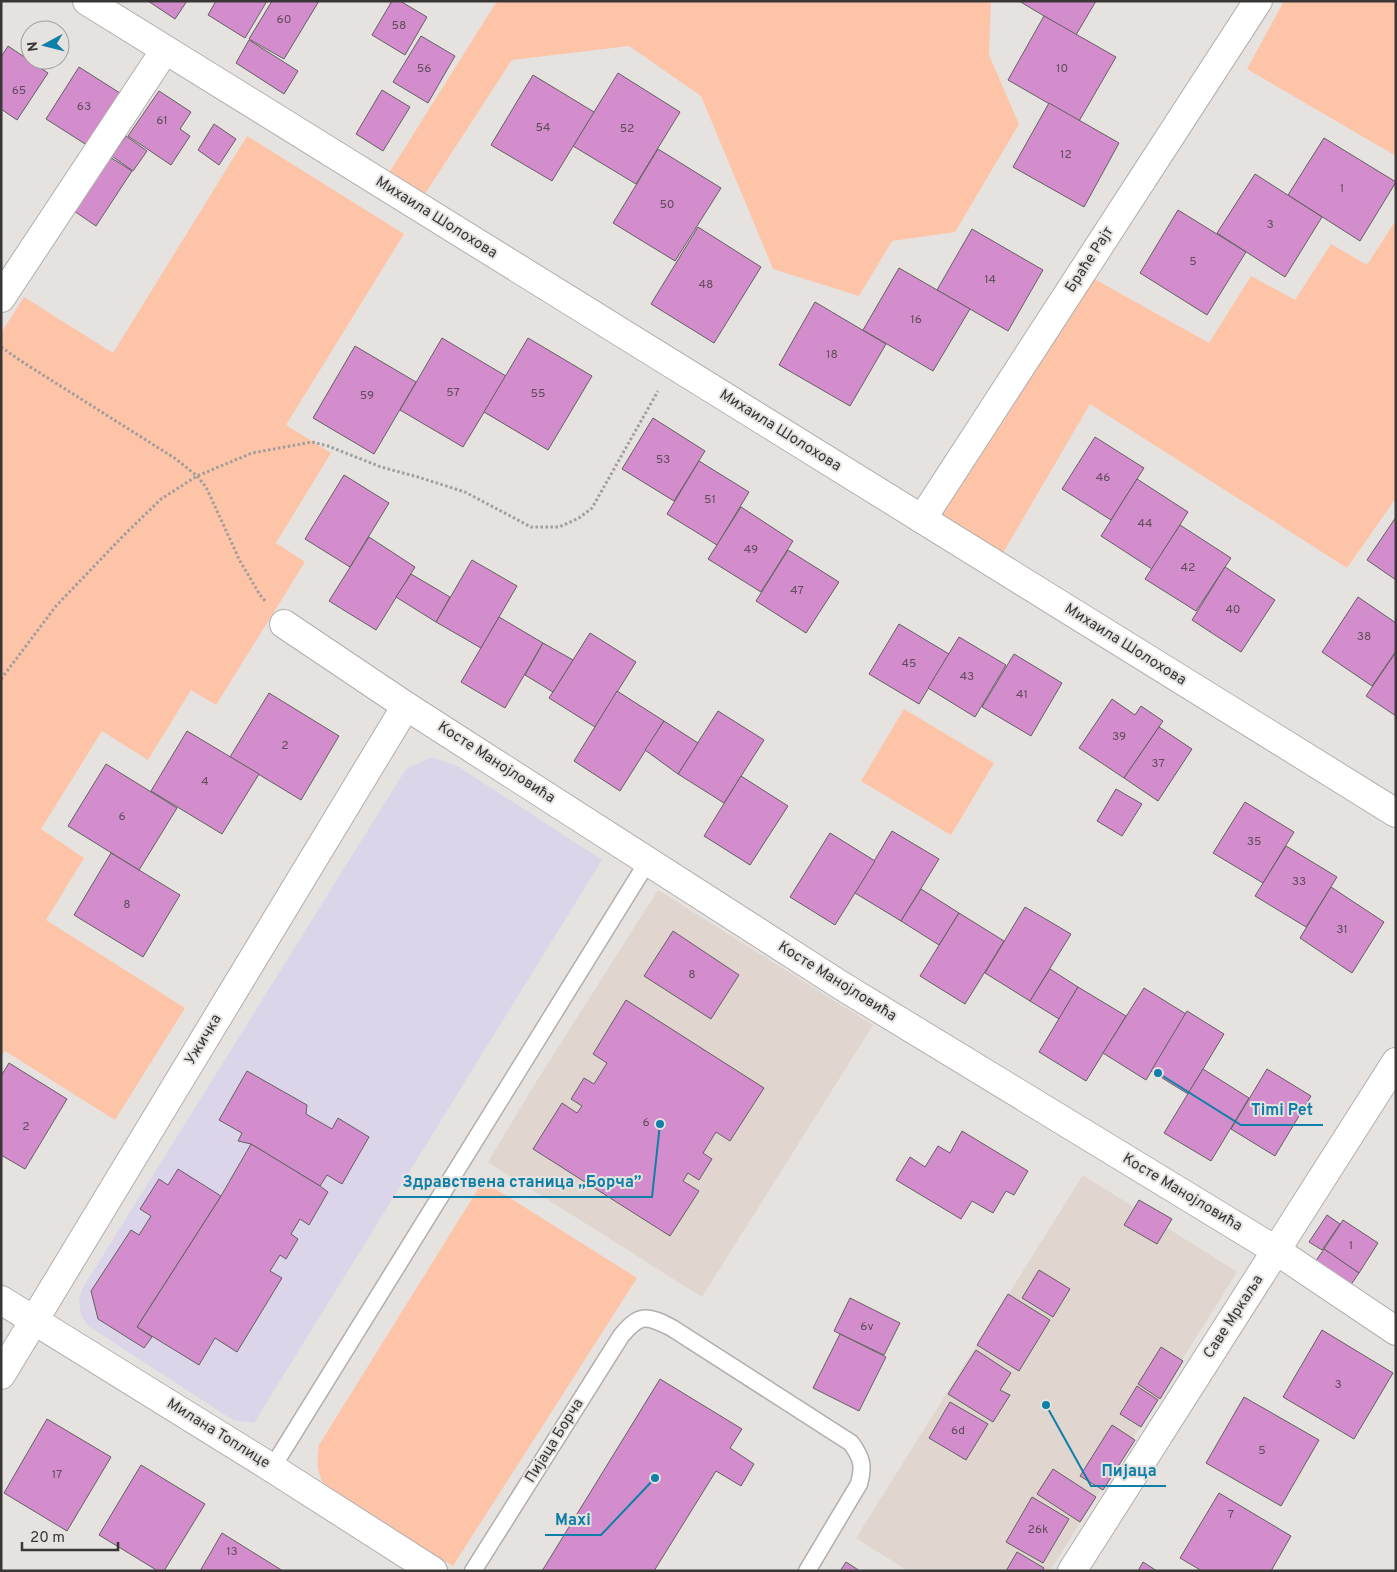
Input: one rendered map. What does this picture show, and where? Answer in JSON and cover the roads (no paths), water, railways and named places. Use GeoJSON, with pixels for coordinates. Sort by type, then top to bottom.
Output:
{"type":"FeatureCollection","features":[{"type":"Feature","properties":{"kind":"street","name":"Браће Рајт"},"geometry":{"type":"LineString","coordinates":[[922,519],[1258,1]]}},
{"type":"Feature","properties":{"kind":"street","name":"Михаила Шолохова"},"geometry":{"type":"LineString","coordinates":[[96,4],[165,50],[1396,813]]}},
{"type":"Feature","properties":{"kind":"street"},"geometry":{"type":"LineString","coordinates":[[1,298],[165,50]]}},
{"type":"Feature","properties":{"kind":"street","name":"Косте Манојловића"},"geometry":{"type":"LineString","coordinates":[[284,624],[406,706],[842,986],[1277,1251],[1396,1331]]}},
{"type":"Feature","properties":{"kind":"street","name":"Ужичка"},"geometry":{"type":"LineString","coordinates":[[1,1375],[406,706]]}},
{"type":"Feature","properties":{"kind":"street","name":"Саве Мркаља"},"geometry":{"type":"LineString","coordinates":[[1072,1571],[1396,1062]]}},
{"type":"Feature","properties":{"kind":"street","name":"Милана Топлице"},"geometry":{"type":"LineString","coordinates":[[1,1300],[434,1571]]}},
{"type":"Feature","properties":{"kind":"lane"},"geometry":{"type":"LineString","coordinates":[[272,1468],[648,861]]}},
{"type":"Feature","properties":{"kind":"lane","name":"Пијаца Борча"},"geometry":{"type":"LineString","coordinates":[[473,1571],[621,1336],[632,1323],[643,1318],[658,1320],[672,1328],[851,1442],[858,1451],[863,1472],[859,1484],[807,1571]]}},
{"type":"Feature","properties":{"kind":"place","name":"Timi Pet"},"geometry":{"type":"Point","coordinates":[1158,1073]}},
{"type":"Feature","properties":{"kind":"place","name":"Здравствена станица „Борча”"},"geometry":{"type":"Point","coordinates":[660,1124]}},
{"type":"Feature","properties":{"kind":"place","name":"Пијаца"},"geometry":{"type":"Point","coordinates":[1046,1405]}},
{"type":"Feature","properties":{"kind":"place","name":"Maxi"},"geometry":{"type":"Point","coordinates":[655,1478]}}]}
